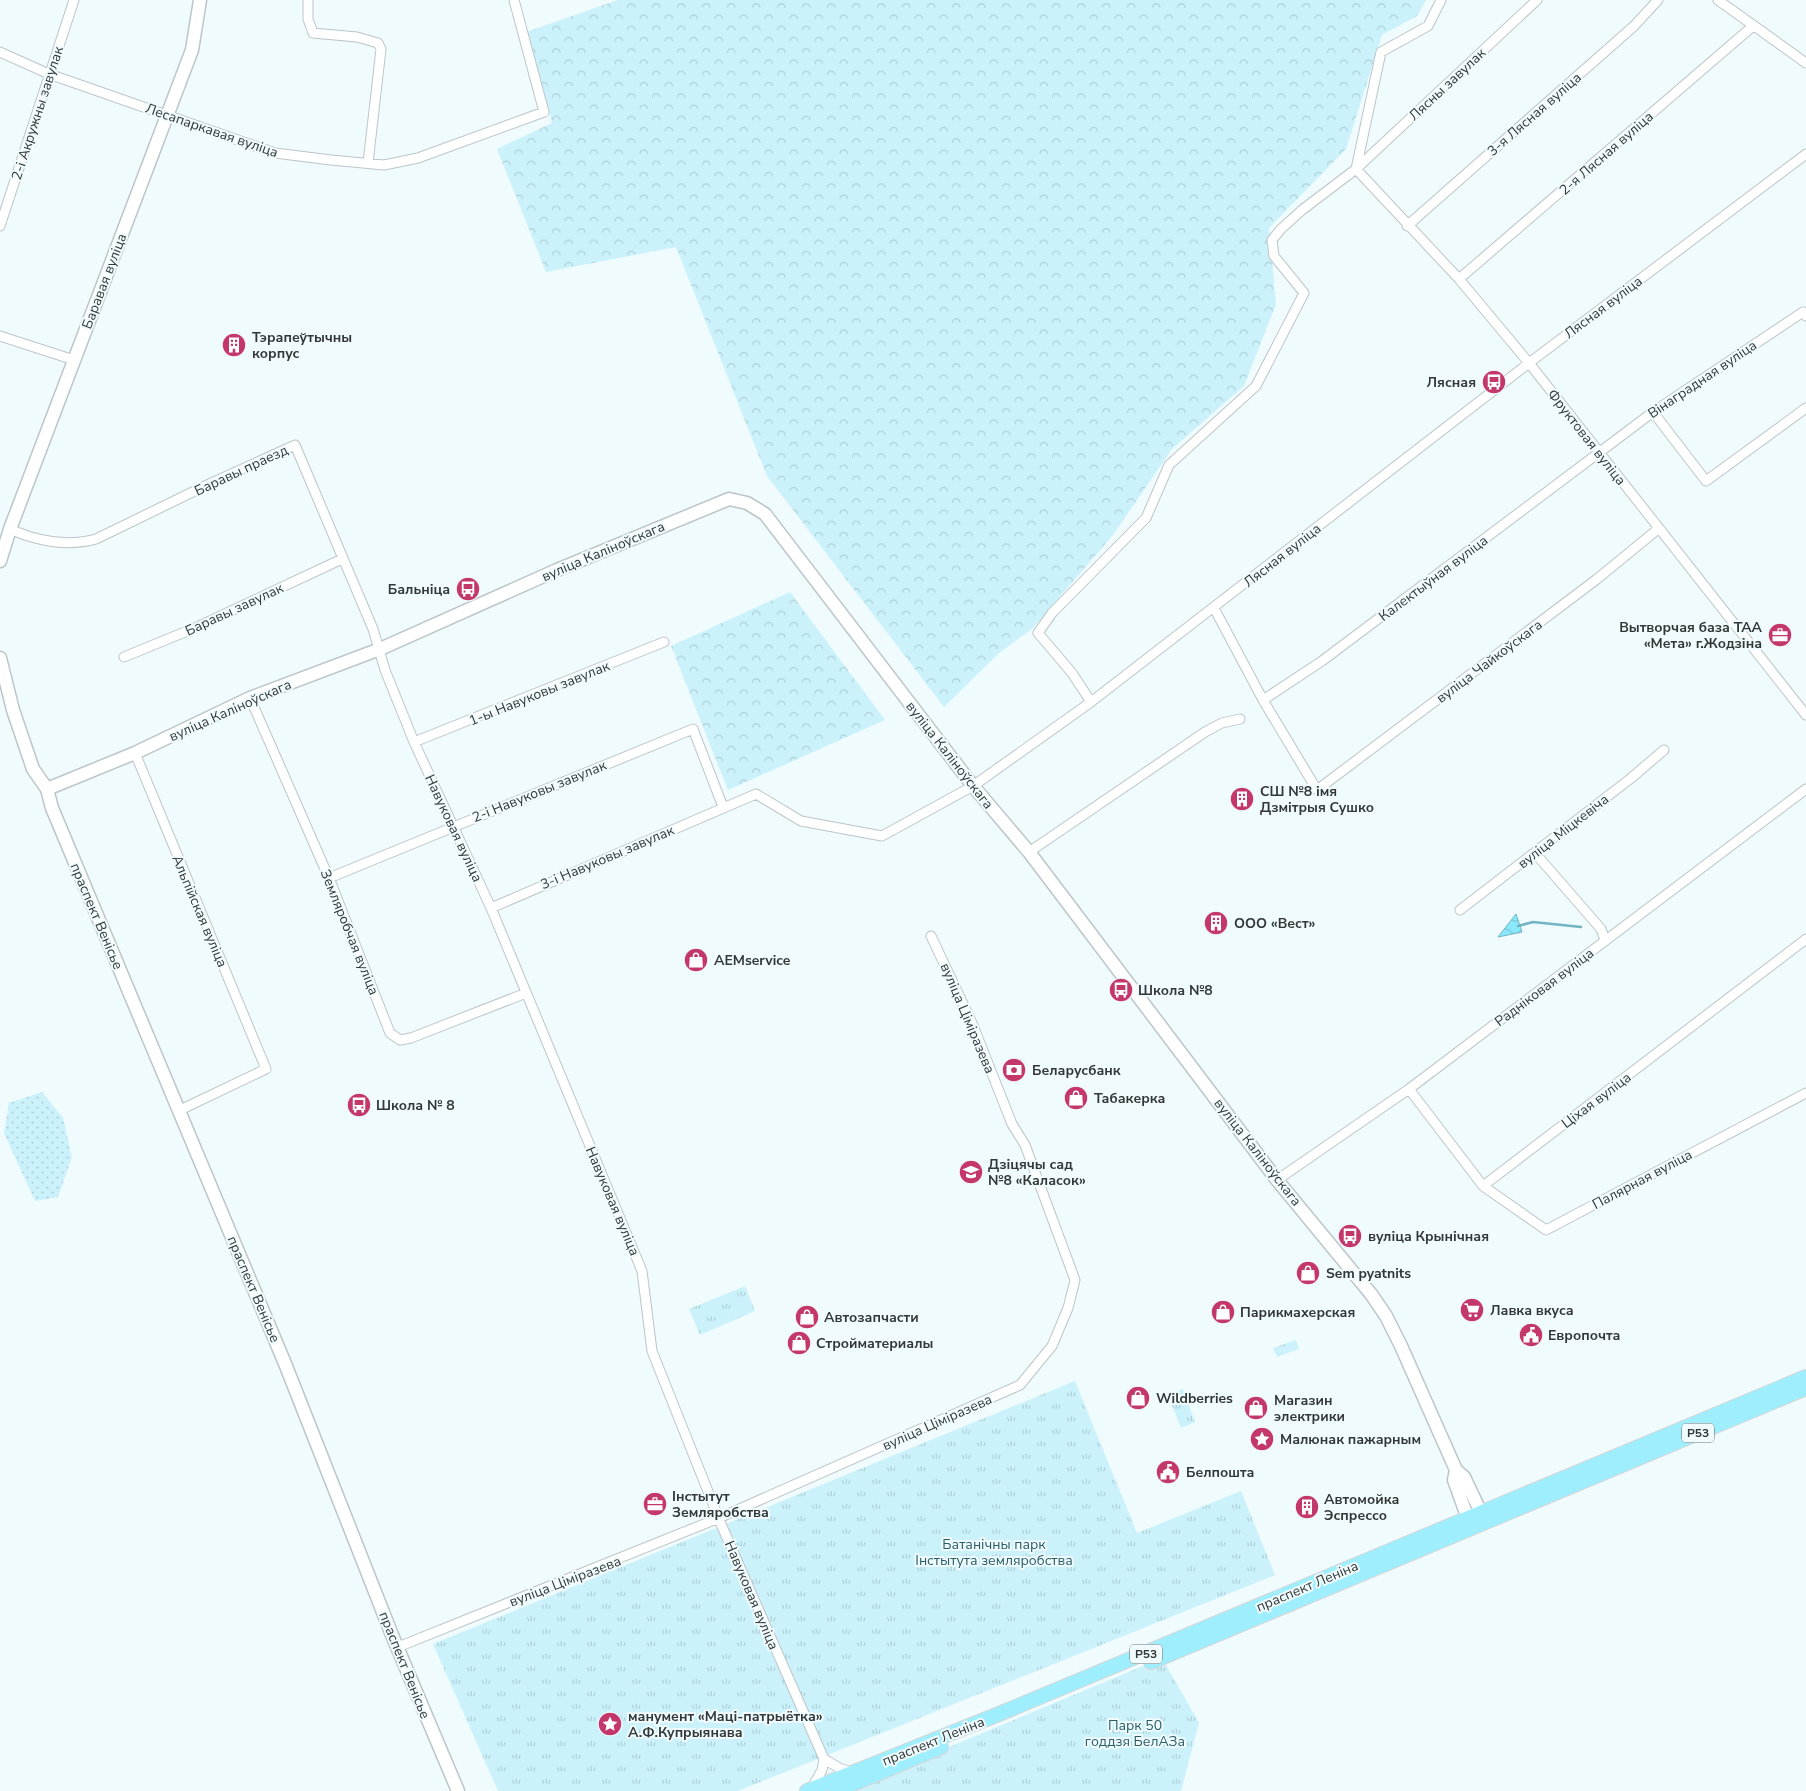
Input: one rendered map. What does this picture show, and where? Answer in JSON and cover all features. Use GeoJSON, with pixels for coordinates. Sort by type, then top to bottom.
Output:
{"type":"FeatureCollection","features":[{"type":"Feature","properties":{"kind":"main road","name":"праспект Леніна"},"geometry":{"type":"LineString","coordinates":[[1483,1517],[1806,1377]]}},
{"type":"Feature","properties":{"kind":"main road","name":"праспект Леніна"},"geometry":{"type":"LineString","coordinates":[[808,1790],[1806,1388]]}},
{"type":"Feature","properties":{"kind":"main road","name":"праспект Леніна"},"geometry":{"type":"LineString","coordinates":[[836,1791],[1239,1626],[1470,1522]]}},
{"type":"Feature","properties":{"kind":"street","name":"2-і Акружны завулак"},"geometry":{"type":"LineString","coordinates":[[0,223],[74,0]]}},
{"type":"Feature","properties":{"kind":"street","name":"Баравая вуліца"},"geometry":{"type":"LineString","coordinates":[[0,561],[10,529],[192,50],[200,0]]}},
{"type":"Feature","properties":{"kind":"street"},"geometry":{"type":"LineString","coordinates":[[308,0],[308,19],[313,33],[357,37],[378,44],[381,49],[368,163]]}},
{"type":"Feature","properties":{"kind":"street","name":"Лесапаркавая вуліца"},"geometry":{"type":"LineString","coordinates":[[0,52],[49,74],[275,153],[384,164],[418,158],[544,112],[514,0]]}},
{"type":"Feature","properties":{"kind":"street"},"geometry":{"type":"LineString","coordinates":[[1356,169],[1381,52],[1428,26],[1441,0]]}},
{"type":"Feature","properties":{"kind":"street","name":"Лясны завулак"},"geometry":{"type":"LineString","coordinates":[[1091,702],[1072,673],[1038,633],[1052,613],[1146,518],[1169,466],[1256,386],[1304,294],[1274,256],[1272,240],[1302,210],[1356,169],[1537,0]]}},
{"type":"Feature","properties":{"kind":"street","name":"3-я Лясная вуліца"},"geometry":{"type":"LineString","coordinates":[[1407,226],[1634,26],[1658,0]]}},
{"type":"Feature","properties":{"kind":"street"},"geometry":{"type":"LineString","coordinates":[[1718,0],[1806,63]]}},
{"type":"Feature","properties":{"kind":"street","name":"2-я Лясная вуліца"},"geometry":{"type":"LineString","coordinates":[[1460,279],[1753,26]]}},
{"type":"Feature","properties":{"kind":"street","name":"Лясная вуліца"},"geometry":{"type":"LineString","coordinates":[[723,807],[756,794],[801,821],[882,836],[973,786],[1091,702],[1529,363],[1806,154]]}},
{"type":"Feature","properties":{"kind":"street","name":"Фруктовая вуліца"},"geometry":{"type":"LineString","coordinates":[[1356,169],[1407,226],[1460,279],[1599,451],[1658,530],[1806,715]]}},
{"type":"Feature","properties":{"kind":"street","name":"Вінаградная вуліца"},"geometry":{"type":"LineString","coordinates":[[1599,451],[1653,412],[1803,312],[1806,316]]}},
{"type":"Feature","properties":{"kind":"street"},"geometry":{"type":"LineString","coordinates":[[0,336],[74,360]]}},
{"type":"Feature","properties":{"kind":"street"},"geometry":{"type":"LineString","coordinates":[[1653,412],[1706,481],[1806,408]]}},
{"type":"Feature","properties":{"kind":"street","name":"Баравы праезд"},"geometry":{"type":"LineString","coordinates":[[10,529],[30,538],[80,544],[96,539],[295,445],[380,649]]}},
{"type":"Feature","properties":{"kind":"street","name":"Калектыўная вуліца"},"geometry":{"type":"LineString","coordinates":[[1263,700],[1322,661],[1599,451]]}},
{"type":"Feature","properties":{"kind":"street","name":"вуліца Каліноўскага"},"geometry":{"type":"LineString","coordinates":[[47,789],[135,753],[250,698],[380,649],[557,570],[729,499],[748,503],[765,514],[973,786],[1028,852],[1277,1180],[1371,1294],[1386,1316],[1456,1470],[1464,1477],[1483,1517]]}},
{"type":"Feature","properties":{"kind":"street","name":"вуліца Чайкоўскага"},"geometry":{"type":"LineString","coordinates":[[1263,700],[1317,790],[1597,579],[1658,530]]}},
{"type":"Feature","properties":{"kind":"street","name":"Баравы завулак"},"geometry":{"type":"LineString","coordinates":[[124,657],[197,627],[342,559]]}},
{"type":"Feature","properties":{"kind":"street"},"geometry":{"type":"LineString","coordinates":[[1214,608],[1263,700]]}},
{"type":"Feature","properties":{"kind":"street","name":"1-ы Навуковы завулак"},"geometry":{"type":"LineString","coordinates":[[414,742],[664,642]]}},
{"type":"Feature","properties":{"kind":"street","name":"Навуковая вуліца"},"geometry":{"type":"LineString","coordinates":[[380,649],[385,670],[414,742],[491,908],[642,1271],[652,1350],[719,1518],[824,1759]]}},
{"type":"Feature","properties":{"kind":"street"},"geometry":{"type":"LineString","coordinates":[[0,658],[13,710],[33,769],[47,789]]}},
{"type":"Feature","properties":{"kind":"street","name":"Земляробчая вуліца"},"geometry":{"type":"LineString","coordinates":[[250,698],[330,878],[390,1033],[400,1040],[411,1038],[526,993]]}},
{"type":"Feature","properties":{"kind":"street"},"geometry":{"type":"LineString","coordinates":[[1028,852],[1205,732],[1222,723],[1240,719]]}},
{"type":"Feature","properties":{"kind":"street","name":"2-і Навуковы завулак"},"geometry":{"type":"LineString","coordinates":[[330,878],[693,729],[723,807]]}},
{"type":"Feature","properties":{"kind":"street","name":"вуліца Міцкевіча"},"geometry":{"type":"LineString","coordinates":[[1460,910],[1664,750]]}},
{"type":"Feature","properties":{"kind":"street","name":"Альпійская вуліца"},"geometry":{"type":"LineString","coordinates":[[135,753],[266,1070],[178,1111]]}},
{"type":"Feature","properties":{"kind":"street","name":"праспект Венісье"},"geometry":{"type":"LineString","coordinates":[[47,789],[52,808],[282,1357],[458,1791]]}},
{"type":"Feature","properties":{"kind":"street","name":"Радніковая вуліца"},"geometry":{"type":"LineString","coordinates":[[1277,1180],[1409,1089],[1806,789]]}},
{"type":"Feature","properties":{"kind":"street","name":"3-і Навуковы завулак"},"geometry":{"type":"LineString","coordinates":[[491,908],[723,807]]}},
{"type":"Feature","properties":{"kind":"street"},"geometry":{"type":"LineString","coordinates":[[1535,853],[1601,929],[1605,940]]}},
{"type":"Feature","properties":{"kind":"street","name":"вуліца Ціміразева"},"geometry":{"type":"LineString","coordinates":[[398,1647],[719,1518],[1020,1385],[1052,1346],[1068,1308],[1075,1280],[1025,1146],[1012,1124],[972,1023],[932,936]]}},
{"type":"Feature","properties":{"kind":"street","name":"Ціхая вуліца"},"geometry":{"type":"LineString","coordinates":[[1483,1186],[1806,939]]}},
{"type":"Feature","properties":{"kind":"street"},"geometry":{"type":"LineString","coordinates":[[1409,1089],[1483,1186]]}},
{"type":"Feature","properties":{"kind":"street","name":"Палярная вуліца"},"geometry":{"type":"LineString","coordinates":[[1483,1186],[1546,1230],[1806,1093]]}},
{"type":"Feature","properties":{"kind":"street","name":"вуліца Каліноўскага"},"geometry":{"type":"LineString","coordinates":[[1456,1470],[1454,1480],[1470,1522]]}},
{"type":"Feature","properties":{"kind":"street"},"geometry":{"type":"LineString","coordinates":[[808,1790],[819,1778],[824,1759],[842,1769],[855,1772]]}},
{"type":"Feature","properties":{"kind":"green space"},"geometry":{"type":"Polygon","coordinates":[[[618,0],[1426,0],[1417,16],[1382,35],[1346,149],[1269,228],[1276,304],[1244,386],[1172,449],[1113,535],[1033,628],[999,653],[944,707],[767,476],[676,247],[546,272],[497,149],[552,123],[526,32],[618,0]]]}},
{"type":"Feature","properties":{"kind":"green space"},"geometry":{"type":"Polygon","coordinates":[[[790,592],[885,720],[728,790],[671,646],[790,592]]]}},
{"type":"Feature","properties":{"kind":"green space"},"geometry":{"type":"Polygon","coordinates":[[[42,1092],[63,1118],[72,1157],[58,1197],[35,1201],[4,1133],[9,1103],[42,1092]]]}},
{"type":"Feature","properties":{"kind":"green space"},"geometry":{"type":"Polygon","coordinates":[[[745,1286],[755,1311],[700,1335],[689,1309],[745,1286]]]}},
{"type":"Feature","properties":{"kind":"green space"},"geometry":{"type":"Polygon","coordinates":[[[1296,1340],[1299,1349],[1277,1357],[1273,1348],[1296,1340]]]}},
{"type":"Feature","properties":{"kind":"green space","name":"Батанічны парк Інстытута земляробства"},"geometry":{"type":"Polygon","coordinates":[[[1075,1381],[1137,1533],[1241,1491],[1275,1575],[738,1791],[498,1791],[433,1644],[1075,1381]]]}},
{"type":"Feature","properties":{"kind":"green space"},"geometry":{"type":"Polygon","coordinates":[[[1183,1389],[1195,1422],[1181,1428],[1168,1395],[1183,1389]]]}},
{"type":"Feature","properties":{"kind":"green space","name":"Парк 50 годдзя БелАЗа"},"geometry":{"type":"Polygon","coordinates":[[[1162,1658],[1199,1723],[1181,1791],[844,1791],[1162,1658]]]}},
{"type":"Feature","properties":{"kind":"water"},"geometry":{"type":"Polygon","coordinates":[[[1516,914],[1522,932],[1498,937],[1516,914]]]}},
{"type":"Feature","properties":{"kind":"waterway"},"geometry":{"type":"LineString","coordinates":[[1518,926],[1533,922],[1581,927]]}},
{"type":"Feature","properties":{"kind":"place","name":"Тэрапеўтычны корпус"},"geometry":{"type":"Point","coordinates":[234,345]}},
{"type":"Feature","properties":{"kind":"place","name":"Лясная"},"geometry":{"type":"Point","coordinates":[1494,382]}},
{"type":"Feature","properties":{"kind":"place","name":"Бальніца"},"geometry":{"type":"Point","coordinates":[468,589]}},
{"type":"Feature","properties":{"kind":"place","name":"Вытворчая база ТАА «Мета» г.Жодзіна"},"geometry":{"type":"Point","coordinates":[1780,635]}},
{"type":"Feature","properties":{"kind":"place","name":"СШ №8 імя Дзмітрыя Сушко"},"geometry":{"type":"Point","coordinates":[1242,799]}},
{"type":"Feature","properties":{"kind":"place","name":"ООО «Вест»"},"geometry":{"type":"Point","coordinates":[1216,923]}},
{"type":"Feature","properties":{"kind":"place","name":"AEMservice"},"geometry":{"type":"Point","coordinates":[696,960]}},
{"type":"Feature","properties":{"kind":"place","name":"Школа №8"},"geometry":{"type":"Point","coordinates":[1121,990]}},
{"type":"Feature","properties":{"kind":"place","name":"Беларусбанк"},"geometry":{"type":"Point","coordinates":[1014,1070]}},
{"type":"Feature","properties":{"kind":"place","name":"Табакерка"},"geometry":{"type":"Point","coordinates":[1076,1098]}},
{"type":"Feature","properties":{"kind":"place","name":"Школа № 8"},"geometry":{"type":"Point","coordinates":[359,1105]}},
{"type":"Feature","properties":{"kind":"place","name":"Дзіцячы сад №8 «Каласок»"},"geometry":{"type":"Point","coordinates":[971,1172]}},
{"type":"Feature","properties":{"kind":"place","name":"вуліца Крынічная"},"geometry":{"type":"Point","coordinates":[1350,1236]}},
{"type":"Feature","properties":{"kind":"place","name":"Sem pyatnits"},"geometry":{"type":"Point","coordinates":[1308,1273]}},
{"type":"Feature","properties":{"kind":"place","name":"Лавка вкуса"},"geometry":{"type":"Point","coordinates":[1472,1310]}},
{"type":"Feature","properties":{"kind":"place","name":"Парикмахерская"},"geometry":{"type":"Point","coordinates":[1223,1312]}},
{"type":"Feature","properties":{"kind":"place","name":"Автозапчасти"},"geometry":{"type":"Point","coordinates":[807,1317]}},
{"type":"Feature","properties":{"kind":"place","name":"Европочта"},"geometry":{"type":"Point","coordinates":[1531,1335]}},
{"type":"Feature","properties":{"kind":"place","name":"Стройматериалы"},"geometry":{"type":"Point","coordinates":[799,1343]}},
{"type":"Feature","properties":{"kind":"place","name":"Wildberries"},"geometry":{"type":"Point","coordinates":[1138,1398]}},
{"type":"Feature","properties":{"kind":"place","name":"Магазин электрики"},"geometry":{"type":"Point","coordinates":[1256,1408]}},
{"type":"Feature","properties":{"kind":"place","name":"Малюнак пажарным"},"geometry":{"type":"Point","coordinates":[1262,1439]}},
{"type":"Feature","properties":{"kind":"place","name":"Белпошта"},"geometry":{"type":"Point","coordinates":[1168,1472]}},
{"type":"Feature","properties":{"kind":"place","name":"Інстытут Земляробства"},"geometry":{"type":"Point","coordinates":[655,1504]}},
{"type":"Feature","properties":{"kind":"place","name":"Автомойка Эспрессо"},"geometry":{"type":"Point","coordinates":[1307,1507]}},
{"type":"Feature","properties":{"kind":"place","name":"манумент «Маці-патрыётка» А.Ф.Купрыянава"},"geometry":{"type":"Point","coordinates":[610,1724]}}]}
